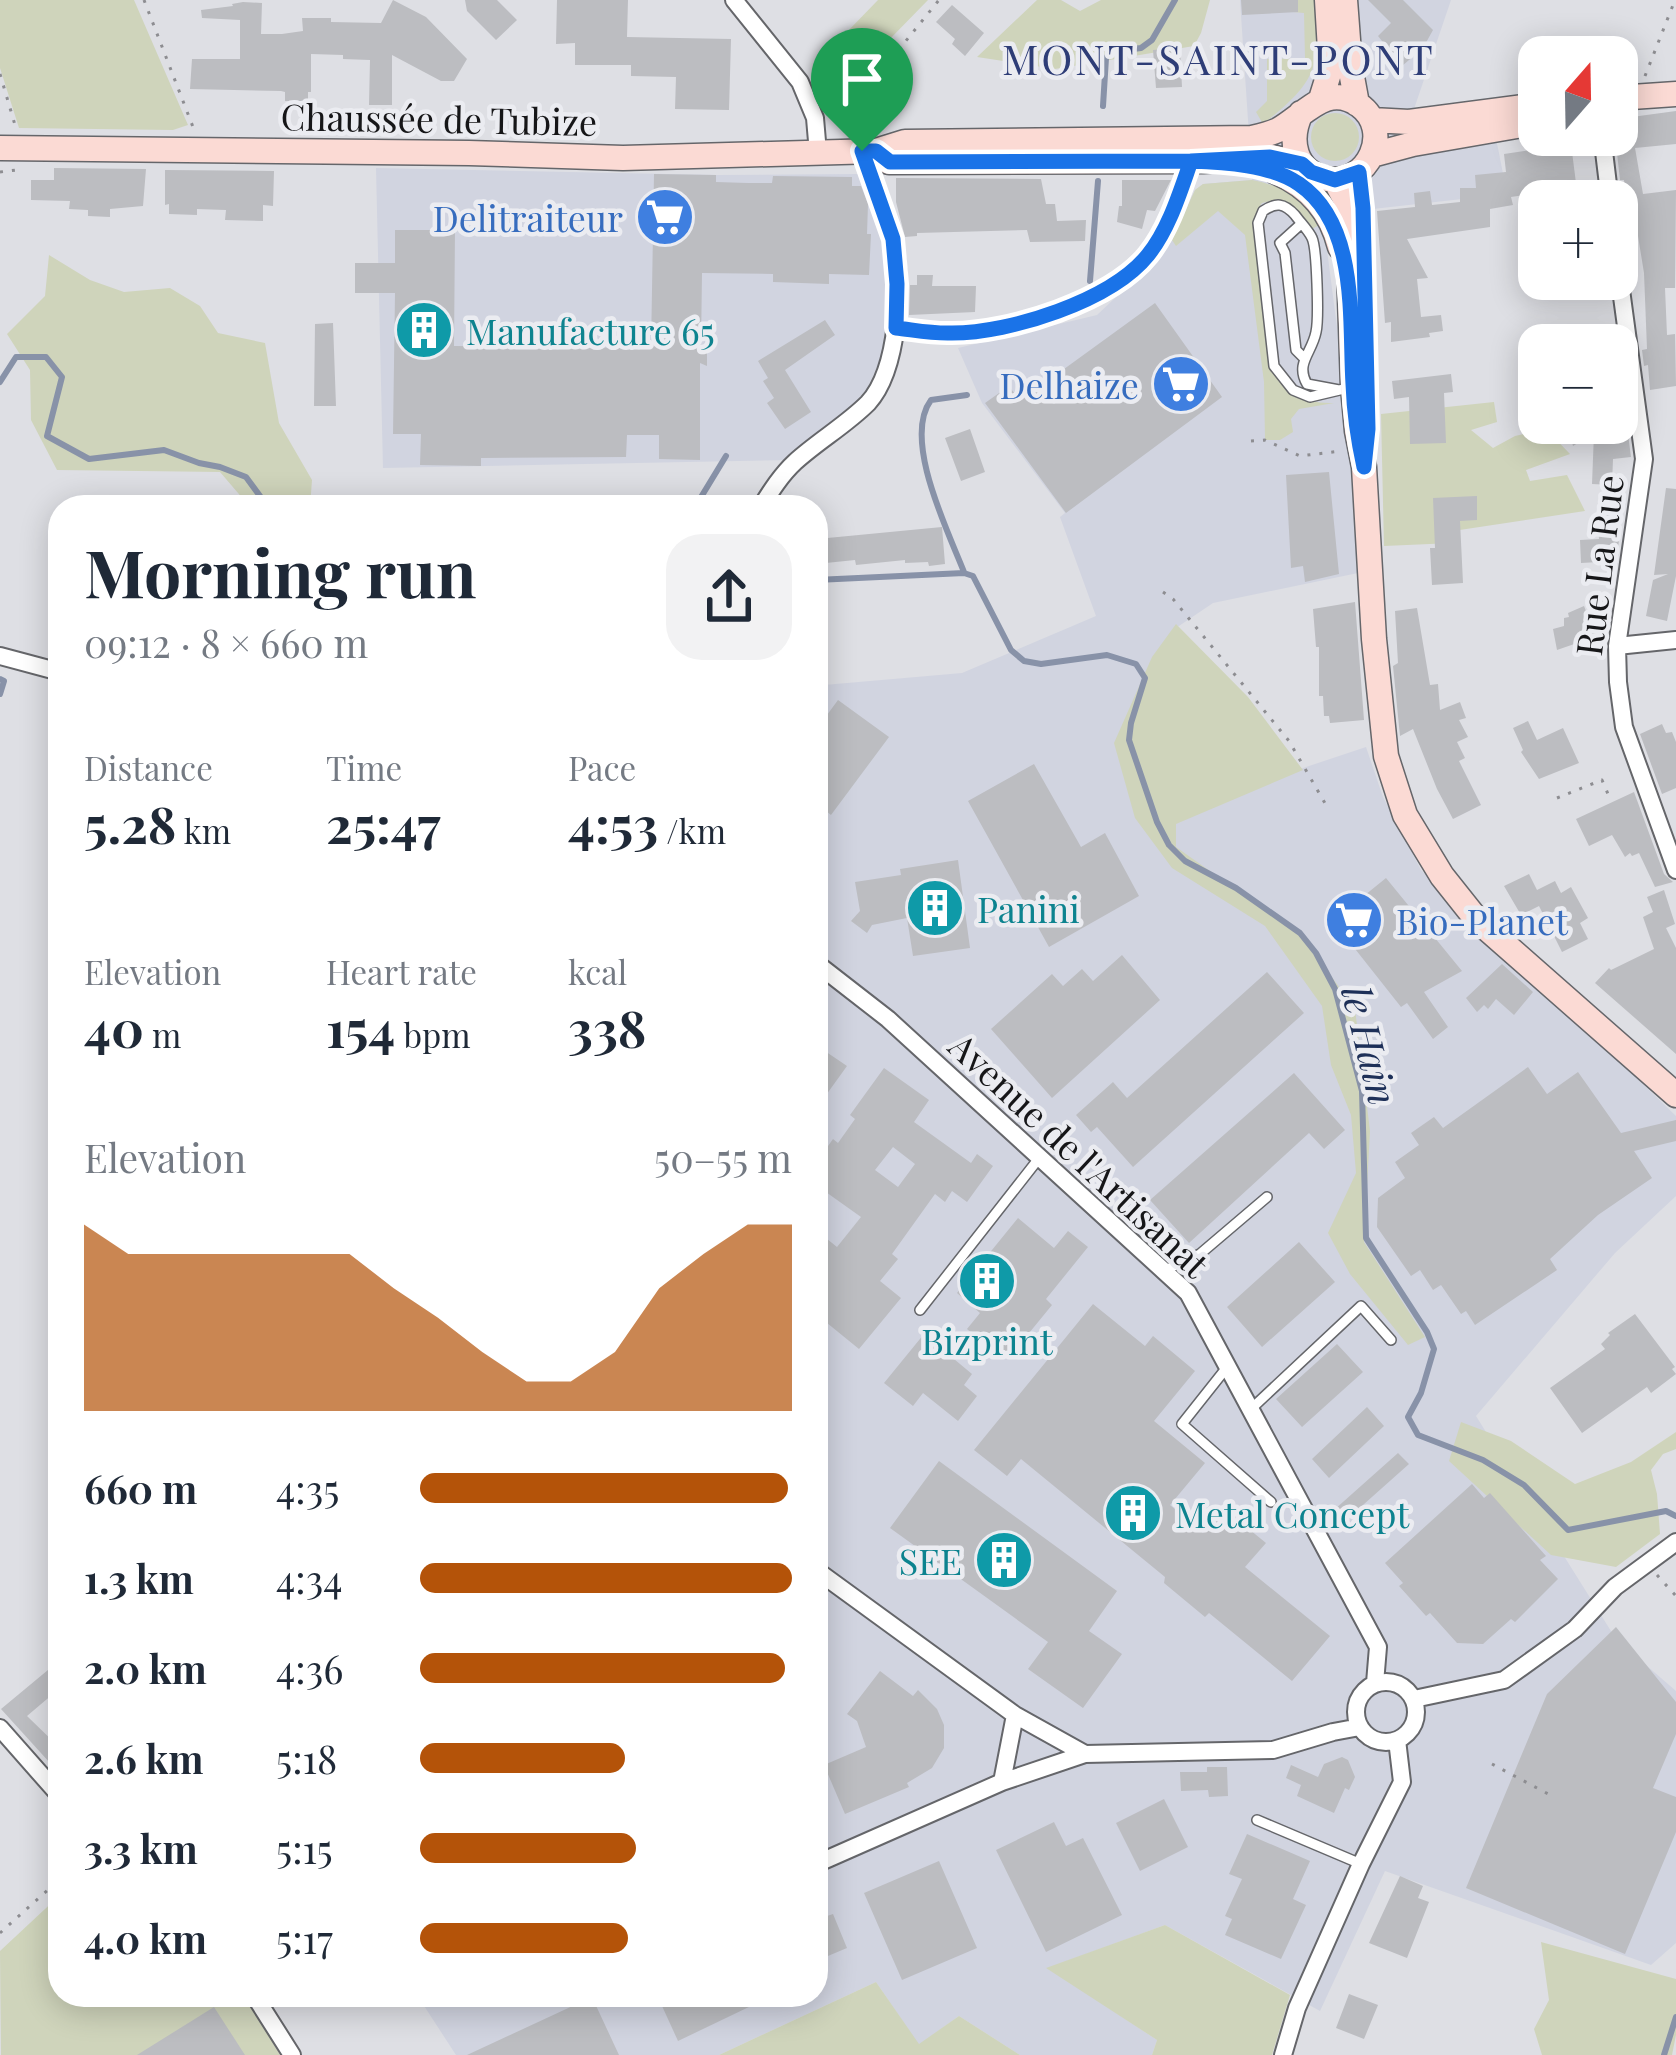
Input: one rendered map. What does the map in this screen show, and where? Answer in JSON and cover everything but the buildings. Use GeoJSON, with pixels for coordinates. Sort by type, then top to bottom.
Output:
{"type":"FeatureCollection","features":[{"type":"Feature","properties":{"kind":"main road"},"geometry":{"type":"LineString","coordinates":[[1327,0],[1330,67],[1293,139],[1295,152],[1311,172],[1356,169],[1413,144],[1518,126]]}},
{"type":"Feature","properties":{"kind":"main road"},"geometry":{"type":"LineString","coordinates":[[1345,0],[1350,66],[1376,144],[1356,169],[1347,209],[1346,388],[1362,458],[1385,756],[1405,815],[1442,876],[1477,920],[1676,1095]]}},
{"type":"Feature","properties":{"kind":"main road"},"geometry":{"type":"LineString","coordinates":[[1638,99],[1676,94]]}},
{"type":"Feature","properties":{"kind":"main road"},"geometry":{"type":"LineString","coordinates":[[1311,106],[1334,97],[1365,112],[1409,122],[1518,108]]}},
{"type":"Feature","properties":{"kind":"main road","name":"Chaussée de Tubize"},"geometry":{"type":"LineString","coordinates":[[0,148],[623,158],[848,152],[905,142],[1252,138],[1272,133],[1311,106]]}},
{"type":"Feature","properties":{"kind":"main road","name":"Chaussée de Tubize"},"geometry":{"type":"LineString","coordinates":[[848,152],[890,162],[1270,157],[1302,164]]}},
{"type":"Feature","properties":{"kind":"main road","name":"Chaussée de Tubize"},"geometry":{"type":"LineString","coordinates":[[1197,161],[1268,169],[1296,181],[1329,216],[1348,277]]}},
{"type":"Feature","properties":{"kind":"main road"},"geometry":{"type":"LineString","coordinates":[[1356,169],[1363,208],[1368,429],[1362,458]]}},
{"type":"Feature","properties":{"kind":"street"},"geometry":{"type":"LineString","coordinates":[[734,0],[800,82],[815,118],[848,152],[893,239],[897,284],[896,328],[871,400],[794,463],[768,495]]}},
{"type":"Feature","properties":{"kind":"street"},"geometry":{"type":"LineString","coordinates":[[896,328],[954,334],[1003,326],[1085,302],[1149,254],[1197,161]]}},
{"type":"Feature","properties":{"kind":"street","name":"Rue La Rue"},"geometry":{"type":"LineString","coordinates":[[1622,300],[1644,459],[1617,646],[1624,728],[1676,871]]}},
{"type":"Feature","properties":{"kind":"street"},"geometry":{"type":"LineString","coordinates":[[1617,646],[1676,640]]}},
{"type":"Feature","properties":{"kind":"street"},"geometry":{"type":"LineString","coordinates":[[0,656],[48,669]]}},
{"type":"Feature","properties":{"kind":"street","name":"Avenue de l'Artisanat"},"geometry":{"type":"LineString","coordinates":[[828,972],[888,1019],[1188,1293],[1378,1647],[1375,1683]]}},
{"type":"Feature","properties":{"kind":"street"},"geometry":{"type":"LineString","coordinates":[[1414,1699],[1504,1680],[1575,1629],[1615,1587],[1676,1542]]}},
{"type":"Feature","properties":{"kind":"street"},"geometry":{"type":"LineString","coordinates":[[828,1579],[1015,1715],[1085,1754]]}},
{"type":"Feature","properties":{"kind":"street"},"geometry":{"type":"LineString","coordinates":[[1375,1683],[1402,1685],[1414,1699],[1416,1717],[1410,1731],[1397,1740],[1381,1742],[1360,1727],[1358,1701],[1375,1683]]}},
{"type":"Feature","properties":{"kind":"street"},"geometry":{"type":"LineString","coordinates":[[1002,1782],[1015,1715]]}},
{"type":"Feature","properties":{"kind":"street"},"geometry":{"type":"LineString","coordinates":[[828,1859],[1002,1782],[1085,1754],[1274,1750],[1360,1727]]}},
{"type":"Feature","properties":{"kind":"street"},"geometry":{"type":"LineString","coordinates":[[0,1728],[48,1782]]}},
{"type":"Feature","properties":{"kind":"street"},"geometry":{"type":"LineString","coordinates":[[1283,2055],[1297,2008],[1402,1782],[1397,1740]]}},
{"type":"Feature","properties":{"kind":"street"},"geometry":{"type":"LineString","coordinates":[[262,2007],[292,2055]]}},
{"type":"Feature","properties":{"kind":"lane"},"geometry":{"type":"LineString","coordinates":[[1280,204],[1290,210],[1314,242],[1318,323],[1301,368],[1307,384],[1346,388],[1310,397],[1293,390],[1274,366],[1260,216],[1270,206],[1280,204]]}},
{"type":"Feature","properties":{"kind":"lane"},"geometry":{"type":"LineString","coordinates":[[1301,224],[1280,243],[1296,350],[1304,358]]}},
{"type":"Feature","properties":{"kind":"lane"},"geometry":{"type":"LineString","coordinates":[[920,1310],[1040,1157]]}},
{"type":"Feature","properties":{"kind":"lane"},"geometry":{"type":"LineString","coordinates":[[1164,1271],[1200,1254],[1267,1197]]}},
{"type":"Feature","properties":{"kind":"lane"},"geometry":{"type":"LineString","coordinates":[[1251,1409],[1361,1306],[1391,1340]]}},
{"type":"Feature","properties":{"kind":"lane"},"geometry":{"type":"LineString","coordinates":[[1228,1366],[1182,1424],[1271,1502]]}},
{"type":"Feature","properties":{"kind":"lane"},"geometry":{"type":"LineString","coordinates":[[1257,1820],[1361,1864]]}},
{"type":"Feature","properties":{"kind":"path"},"geometry":{"type":"LineString","coordinates":[[144,0],[201,150]]}},
{"type":"Feature","properties":{"kind":"path"},"geometry":{"type":"LineString","coordinates":[[848,152],[888,63],[939,0]]}},
{"type":"Feature","properties":{"kind":"path"},"geometry":{"type":"LineString","coordinates":[[1638,80],[1656,54],[1675,0]]}},
{"type":"Feature","properties":{"kind":"path"},"geometry":{"type":"LineString","coordinates":[[0,74],[15,126]]}},
{"type":"Feature","properties":{"kind":"path"},"geometry":{"type":"LineString","coordinates":[[1251,441],[1265,440],[1300,456],[1362,458]]}},
{"type":"Feature","properties":{"kind":"path"},"geometry":{"type":"LineString","coordinates":[[1163,592],[1289,741],[1326,805]]}},
{"type":"Feature","properties":{"kind":"path"},"geometry":{"type":"LineString","coordinates":[[1557,798],[1602,780],[1608,794]]}},
{"type":"Feature","properties":{"kind":"path"},"geometry":{"type":"LineString","coordinates":[[1647,1563],[1676,1596]]}},
{"type":"Feature","properties":{"kind":"path"},"geometry":{"type":"LineString","coordinates":[[1492,1764],[1552,1796]]}},
{"type":"Feature","properties":{"kind":"path"},"geometry":{"type":"LineString","coordinates":[[0,1934],[48,1890]]}},
{"type":"Feature","properties":{"kind":"shaded area"},"geometry":{"type":"Polygon","coordinates":[[[1240,0],[1451,0],[1414,109],[1421,149],[1496,138],[1507,194],[1319,215],[1348,412],[1358,573],[1213,603],[1176,628],[1297,770],[1366,747],[1383,797],[1421,870],[1676,1116],[1676,1196],[1615,1253],[1476,1416],[1616,1639],[1676,1691],[1676,1943],[1651,1965],[1385,1871],[1320,2011],[1165,1925],[1048,1968],[1157,2040],[1152,2055],[1020,2055],[959,2016],[919,2045],[876,1982],[828,2004],[828,685],[962,673],[1096,616],[1060,517],[1065,513],[982,403],[958,348],[1097,315],[1171,240],[1195,190],[1203,184],[1252,180],[1240,0]]]}},
{"type":"Feature","properties":{"kind":"shaded area"},"geometry":{"type":"Polygon","coordinates":[[[376,168],[858,174],[867,179],[890,258],[891,328],[883,354],[868,387],[847,414],[791,460],[383,468],[376,168]]]}},
{"type":"Feature","properties":{"kind":"shaded area"},"geometry":{"type":"Polygon","coordinates":[[[425,2007],[822,2007],[719,2055],[456,2055],[425,2007]]]}},
{"type":"Feature","properties":{"kind":"green space"},"geometry":{"type":"Polygon","coordinates":[[[0,0],[134,0],[188,125],[173,130],[19,128],[0,68],[0,0]]]}},
{"type":"Feature","properties":{"kind":"green space"},"geometry":{"type":"Polygon","coordinates":[[[878,0],[928,0],[888,41],[853,107],[843,110],[813,67],[878,0]]]}},
{"type":"Feature","properties":{"kind":"green space"},"geometry":{"type":"Polygon","coordinates":[[[1037,0],[1061,0],[1080,11],[1101,0],[1210,0],[1194,46],[1055,69],[977,57],[1037,0]]]}},
{"type":"Feature","properties":{"kind":"green space"},"geometry":{"type":"Polygon","coordinates":[[[1292,0],[1314,0],[1313,68],[1295,96],[1263,124],[1256,112],[1267,101],[1267,59],[1305,58],[1304,13],[1293,12],[1292,0]]]}},
{"type":"Feature","properties":{"kind":"green space"},"geometry":{"type":"Polygon","coordinates":[[[1335,113],[1352,120],[1359,137],[1352,154],[1335,161],[1318,154],[1311,137],[1318,120],[1335,113]]]}},
{"type":"Feature","properties":{"kind":"green space"},"geometry":{"type":"Polygon","coordinates":[[[1252,180],[1291,194],[1319,225],[1312,229],[1295,208],[1279,199],[1262,203],[1257,210],[1276,375],[1300,398],[1334,403],[1299,409],[1291,419],[1293,432],[1280,440],[1265,440],[1264,382],[1245,235],[1218,211],[1176,246],[1172,240],[1195,190],[1203,184],[1252,180]]]}},
{"type":"Feature","properties":{"kind":"green space"},"geometry":{"type":"Polygon","coordinates":[[[49,255],[90,280],[124,292],[170,288],[200,306],[218,333],[265,343],[279,423],[312,480],[311,495],[240,495],[220,472],[57,470],[31,420],[30,370],[7,334],[45,296],[49,255]]]}},
{"type":"Feature","properties":{"kind":"green space"},"geometry":{"type":"Polygon","coordinates":[[[1494,402],[1497,422],[1471,430],[1493,448],[1518,435],[1518,444],[1560,444],[1570,454],[1526,470],[1530,481],[1567,475],[1585,511],[1453,531],[1453,543],[1384,546],[1381,414],[1494,402]]]}},
{"type":"Feature","properties":{"kind":"green space"},"geometry":{"type":"Polygon","coordinates":[[[1176,624],[1248,697],[1303,770],[1176,824],[1176,847],[1302,936],[1355,1009],[1370,1131],[1364,1242],[1425,1337],[1408,1345],[1350,1274],[1328,1233],[1356,1173],[1351,1115],[1331,1065],[1322,1006],[1265,926],[1172,868],[1135,818],[1114,743],[1152,657],[1176,624]]]}},
{"type":"Feature","properties":{"kind":"green space"},"geometry":{"type":"Polygon","coordinates":[[[1461,1422],[1511,1441],[1575,1484],[1631,1462],[1676,1432],[1676,1449],[1663,1454],[1651,1470],[1660,1534],[1616,1567],[1551,1555],[1449,1461],[1461,1422]]]}},
{"type":"Feature","properties":{"kind":"green space"},"geometry":{"type":"Polygon","coordinates":[[[48,1906],[48,2007],[252,2007],[280,2055],[1,2055],[0,1951],[48,1906]]]}},
{"type":"Feature","properties":{"kind":"green space"},"geometry":{"type":"Polygon","coordinates":[[[1165,1925],[1290,1995],[1272,2055],[1152,2055],[1157,2040],[1046,1968],[1165,1925]]]}},
{"type":"Feature","properties":{"kind":"green space"},"geometry":{"type":"Polygon","coordinates":[[[1541,1942],[1676,1979],[1672,2055],[1542,2055],[1534,2029],[1549,2000],[1541,1942]]]}},
{"type":"Feature","properties":{"kind":"green space"},"geometry":{"type":"Polygon","coordinates":[[[876,1982],[919,2044],[959,2016],[1020,2055],[719,2055],[876,1982]]]}},
{"type":"Feature","properties":{"kind":"waterway"},"geometry":{"type":"LineString","coordinates":[[1103,106],[1110,52],[1141,48],[1152,40],[1175,0]]}},
{"type":"Feature","properties":{"kind":"waterway"},"geometry":{"type":"LineString","coordinates":[[1090,281],[1098,181]]}},
{"type":"Feature","properties":{"kind":"waterway","name":"le Hain"},"geometry":{"type":"LineString","coordinates":[[0,382],[16,357],[46,357],[62,377],[47,436],[89,459],[164,450],[246,477],[259,495]]}},
{"type":"Feature","properties":{"kind":"waterway"},"geometry":{"type":"LineString","coordinates":[[964,572],[931,485],[922,438],[923,417],[931,400],[967,395]]}},
{"type":"Feature","properties":{"kind":"waterway"},"geometry":{"type":"LineString","coordinates":[[702,495],[726,456]]}},
{"type":"Feature","properties":{"kind":"waterway","name":"le Hain"},"geometry":{"type":"LineString","coordinates":[[828,579],[964,573],[973,576],[1011,650],[1024,661],[1041,664],[1107,655],[1136,664],[1145,678],[1129,740],[1169,845],[1185,861],[1236,888],[1300,933],[1335,989],[1362,1091],[1366,1238],[1434,1349],[1408,1417],[1418,1435],[1483,1460],[1524,1485],[1568,1530],[1666,1511],[1676,1516]]}},
{"type":"Feature","properties":{"kind":"waterway"},"geometry":{"type":"LineString","coordinates":[[0,679],[4,681],[0,694]]}},
{"type":"Feature","properties":{"kind":"waterway","name":"le Hain"},"geometry":{"type":"LineString","coordinates":[[1664,2055],[1676,2017]]}},
{"type":"Feature","properties":{"kind":"place","name":"Delitraiteur"},"geometry":{"type":"Point","coordinates":[665,217]}},
{"type":"Feature","properties":{"kind":"place","name":"Manufacture 65"},"geometry":{"type":"Point","coordinates":[424,330]}},
{"type":"Feature","properties":{"kind":"place","name":"Delhaize"},"geometry":{"type":"Point","coordinates":[1181,384]}},
{"type":"Feature","properties":{"kind":"place","name":"Panini"},"geometry":{"type":"Point","coordinates":[935,908]}},
{"type":"Feature","properties":{"kind":"place","name":"Bio-Planet"},"geometry":{"type":"Point","coordinates":[1354,920]}},
{"type":"Feature","properties":{"kind":"place","name":"Bizprint"},"geometry":{"type":"Point","coordinates":[987,1281]}},
{"type":"Feature","properties":{"kind":"place","name":"Metal Concept"},"geometry":{"type":"Point","coordinates":[1133,1513]}},
{"type":"Feature","properties":{"kind":"place","name":"SEE"},"geometry":{"type":"Point","coordinates":[1004,1560]}},
{"type":"Feature","properties":{"kind":"district","name":"MONT-SAINT-PONT"},"geometry":{"type":"Point","coordinates":[1219,58]}},
{"type":"Feature","properties":{"kind":"route"},"geometry":{"type":"LineString","coordinates":[[862,151],[876,151],[890,162],[997,163],[1191,161],[1203,161],[1268,169],[1296,181],[1329,216],[1348,277],[1353,387],[1364,467],[1368,429],[1359,172],[1335,180],[1322,178],[1302,164],[1270,157],[1191,161],[1149,254],[1125,276],[1085,302],[1003,326],[954,334],[896,328],[893,239],[862,151]]}}]}
